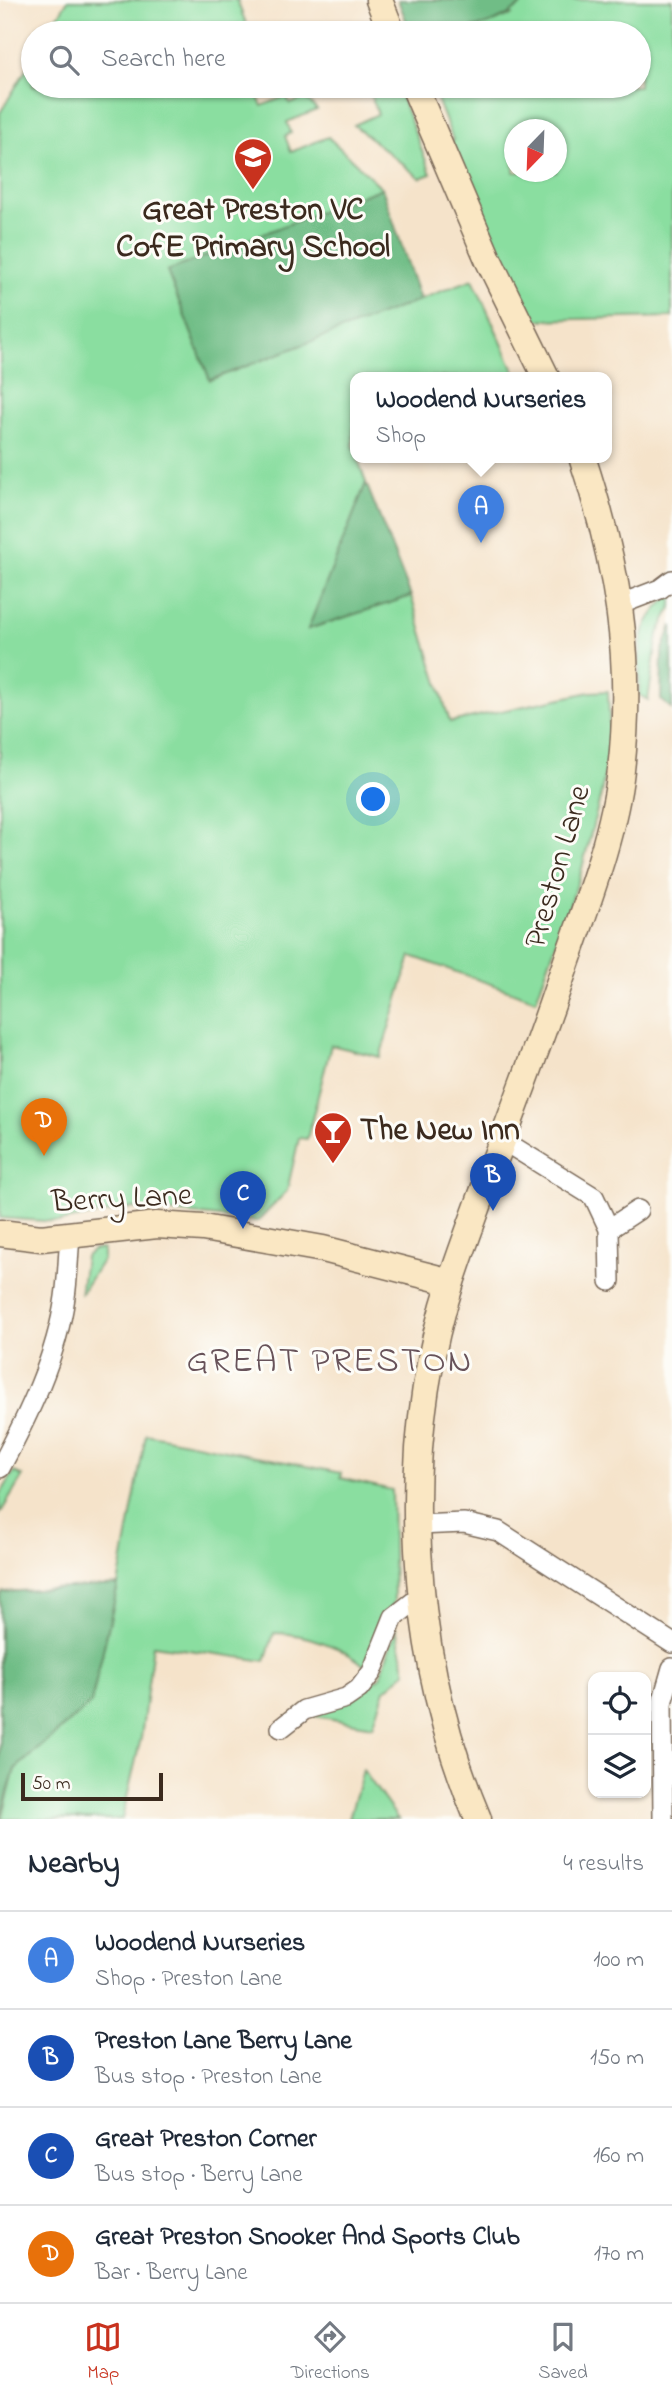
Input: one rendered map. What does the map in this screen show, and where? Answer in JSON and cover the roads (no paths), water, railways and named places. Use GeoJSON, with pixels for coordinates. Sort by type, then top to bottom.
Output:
{"type":"FeatureCollection","features":[{"type":"Feature","properties":{"kind":"street"},"geometry":{"type":"LineString","coordinates":[[379,0],[387,21]]}},
{"type":"Feature","properties":{"kind":"street"},"geometry":{"type":"LineString","coordinates":[[419,98],[488,259],[544,372]]}},
{"type":"Feature","properties":{"kind":"street","name":"Preston Lane"},"geometry":{"type":"LineString","coordinates":[[478,1819],[437,1698],[421,1596],[418,1525],[423,1429],[431,1363],[451,1282],[504,1141],[581,919],[615,802],[625,715],[627,662],[613,562],[584,463]]}},
{"type":"Feature","properties":{"kind":"street"},"geometry":{"type":"LineString","coordinates":[[621,604],[660,589],[672,580]]}},
{"type":"Feature","properties":{"kind":"street"},"geometry":{"type":"LineString","coordinates":[[504,1141],[594,1197],[610,1229],[610,1281]]}},
{"type":"Feature","properties":{"kind":"street"},"geometry":{"type":"LineString","coordinates":[[610,1229],[638,1210]]}},
{"type":"Feature","properties":{"kind":"street","name":"Berry Lane"},"geometry":{"type":"LineString","coordinates":[[0,1233],[41,1238],[70,1237],[157,1225],[203,1228],[323,1249],[451,1282]]}},
{"type":"Feature","properties":{"kind":"street"},"geometry":{"type":"LineString","coordinates":[[0,1468],[31,1402],[56,1334],[65,1299],[70,1237]]}},
{"type":"Feature","properties":{"kind":"street"},"geometry":{"type":"LineString","coordinates":[[418,1525],[464,1522],[498,1531],[672,1643]]}},
{"type":"Feature","properties":{"kind":"street"},"geometry":{"type":"LineString","coordinates":[[281,1728],[304,1710],[346,1698],[359,1689],[372,1672],[394,1617],[421,1596]]}},
{"type":"Feature","properties":{"kind":"street"},"geometry":{"type":"LineString","coordinates":[[663,1819],[662,1703],[672,1668]]}},
{"type":"Feature","properties":{"kind":"place","name":"Great Preston VC CofE Primary School"},"geometry":{"type":"Point","coordinates":[253,191]}},
{"type":"Feature","properties":{"kind":"place","name":"Woodend Nurseries"},"geometry":{"type":"Point","coordinates":[481,543]}},
{"type":"Feature","properties":{"kind":"place","name":"Great Preston Snooker And Sports Club"},"geometry":{"type":"Point","coordinates":[44,1156]}},
{"type":"Feature","properties":{"kind":"place","name":"The New Inn"},"geometry":{"type":"Point","coordinates":[333,1165]}},
{"type":"Feature","properties":{"kind":"place","name":"Preston Lane Berry Lane"},"geometry":{"type":"Point","coordinates":[493,1211]}},
{"type":"Feature","properties":{"kind":"place","name":"Great Preston Corner"},"geometry":{"type":"Point","coordinates":[243,1229]}},
{"type":"Feature","properties":{"kind":"district","name":"GREAT PRESTON"},"geometry":{"type":"Point","coordinates":[330,1362]}}]}
